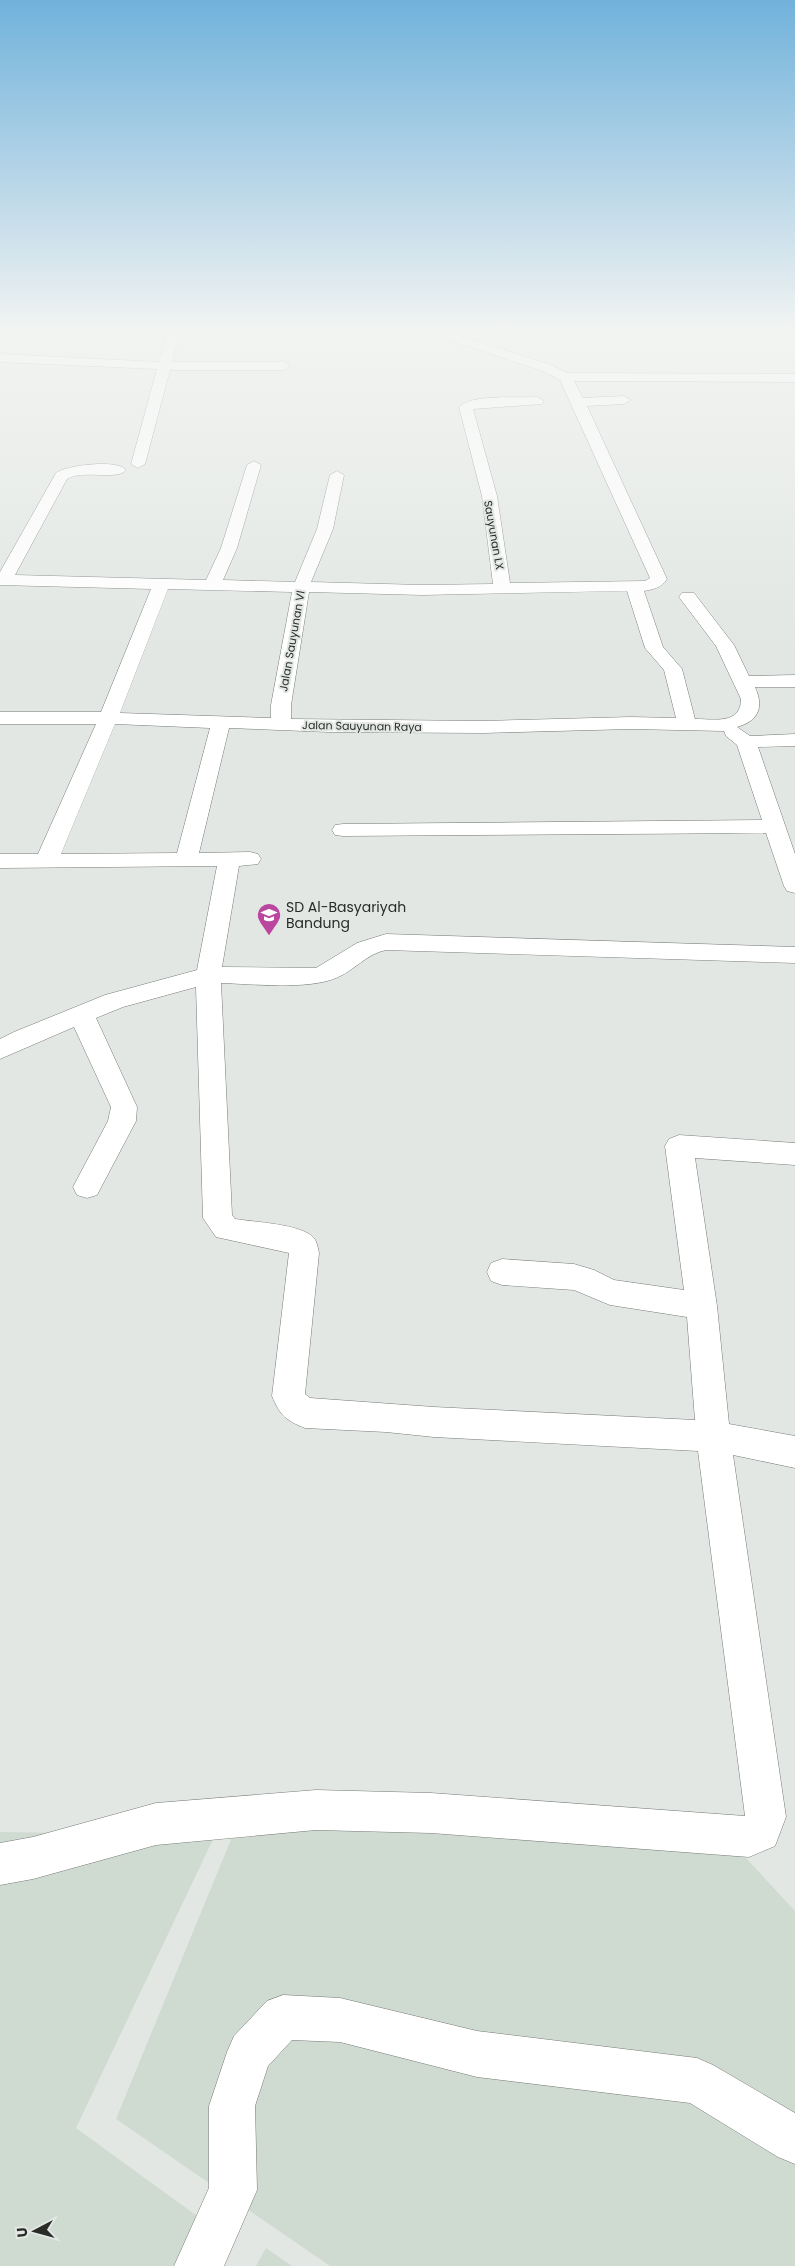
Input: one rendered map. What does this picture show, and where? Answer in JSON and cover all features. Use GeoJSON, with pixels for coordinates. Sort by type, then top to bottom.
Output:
{"type":"FeatureCollection","features":[{"type":"Feature","properties":{"kind":"street"},"geometry":{"type":"LineString","coordinates":[[138,464],[146,437]]}},
{"type":"Feature","properties":{"kind":"street","name":"Sauyunan LX"},"geometry":{"type":"LineString","coordinates":[[476,437],[497,543],[502,588]]}},
{"type":"Feature","properties":{"kind":"street"},"geometry":{"type":"LineString","coordinates":[[119,470],[77,470],[65,472],[2,580],[422,590],[644,586],[657,582],[657,571],[636,530],[594,437]]}},
{"type":"Feature","properties":{"kind":"street"},"geometry":{"type":"LineString","coordinates":[[212,585],[229,548],[254,465]]}},
{"type":"Feature","properties":{"kind":"street","name":"Jalan Sauyunan Vl"},"geometry":{"type":"LineString","coordinates":[[281,724],[281,705],[301,587],[325,529],[337,475]]}},
{"type":"Feature","properties":{"kind":"street"},"geometry":{"type":"LineString","coordinates":[[47,860],[80,779],[108,718],[161,584]]}},
{"type":"Feature","properties":{"kind":"street"},"geometry":{"type":"LineString","coordinates":[[634,586],[654,648],[673,669],[687,724]]}},
{"type":"Feature","properties":{"kind":"street"},"geometry":{"type":"LineString","coordinates":[[688,597],[725,645],[751,699],[751,708],[742,720],[723,725]]}},
{"type":"Feature","properties":{"kind":"street"},"geometry":{"type":"LineString","coordinates":[[742,682],[795,681]]}},
{"type":"Feature","properties":{"kind":"street","name":"Jalan Sauyunan Raya"},"geometry":{"type":"LineString","coordinates":[[0,718],[108,718],[414,727],[723,725]]}},
{"type":"Feature","properties":{"kind":"street"},"geometry":{"type":"LineString","coordinates":[[186,860],[221,722]]}},
{"type":"Feature","properties":{"kind":"street"},"geometry":{"type":"LineString","coordinates":[[723,725],[746,742],[795,886]]}},
{"type":"Feature","properties":{"kind":"street"},"geometry":{"type":"LineString","coordinates":[[746,742],[795,740]]}},
{"type":"Feature","properties":{"kind":"street"},"geometry":{"type":"LineString","coordinates":[[343,830],[774,826]]}},
{"type":"Feature","properties":{"kind":"street"},"geometry":{"type":"LineString","coordinates":[[0,861],[239,859],[208,975],[218,1218],[226,1229],[292,1240],[303,1246],[304,1253],[288,1396],[299,1410],[305,1413],[386,1417],[434,1422],[714,1436],[795,1452]]}},
{"type":"Feature","properties":{"kind":"street"},"geometry":{"type":"LineString","coordinates":[[0,1050],[23,1038],[82,1014],[146,991],[208,975],[317,976],[327,974],[364,948],[386,942],[795,955]]}},
{"type":"Feature","properties":{"kind":"street"},"geometry":{"type":"LineString","coordinates":[[82,1014],[124,1107],[122,1121],[87,1187]]}},
{"type":"Feature","properties":{"kind":"street"},"geometry":{"type":"LineString","coordinates":[[0,1864],[34,1858],[156,1824],[316,1810],[431,1813],[745,1837],[758,1835],[765,1828],[766,1817],[714,1436],[702,1306],[679,1146],[795,1154]]}},
{"type":"Feature","properties":{"kind":"street"},"geometry":{"type":"LineString","coordinates":[[502,1272],[574,1277],[610,1292],[702,1306]]}},
{"type":"Feature","properties":{"kind":"street"},"geometry":{"type":"LineString","coordinates":[[199,2266],[233,2190],[232,2106],[250,2052],[283,2017],[340,2020],[477,2054],[697,2082],[795,2140]]}},
{"type":"Feature","properties":{"kind":"shaded area"},"geometry":{"type":"Polygon","coordinates":[[[237,1825],[433,1827],[744,1856],[795,1911],[795,2266],[330,2266],[116,2119],[237,1825]]]}},
{"type":"Feature","properties":{"kind":"shaded area"},"geometry":{"type":"Polygon","coordinates":[[[0,1832],[215,1835],[76,2128],[230,2240],[214,2266],[0,2266],[0,1832]]]}},
{"type":"Feature","properties":{"kind":"shaded area"},"geometry":{"type":"Polygon","coordinates":[[[266,2248],[292,2266],[256,2266],[266,2248]]]}},
{"type":"Feature","properties":{"kind":"place","name":"SD Al-Basyariyah Bandung"},"geometry":{"type":"Point","coordinates":[269,936]}}]}
